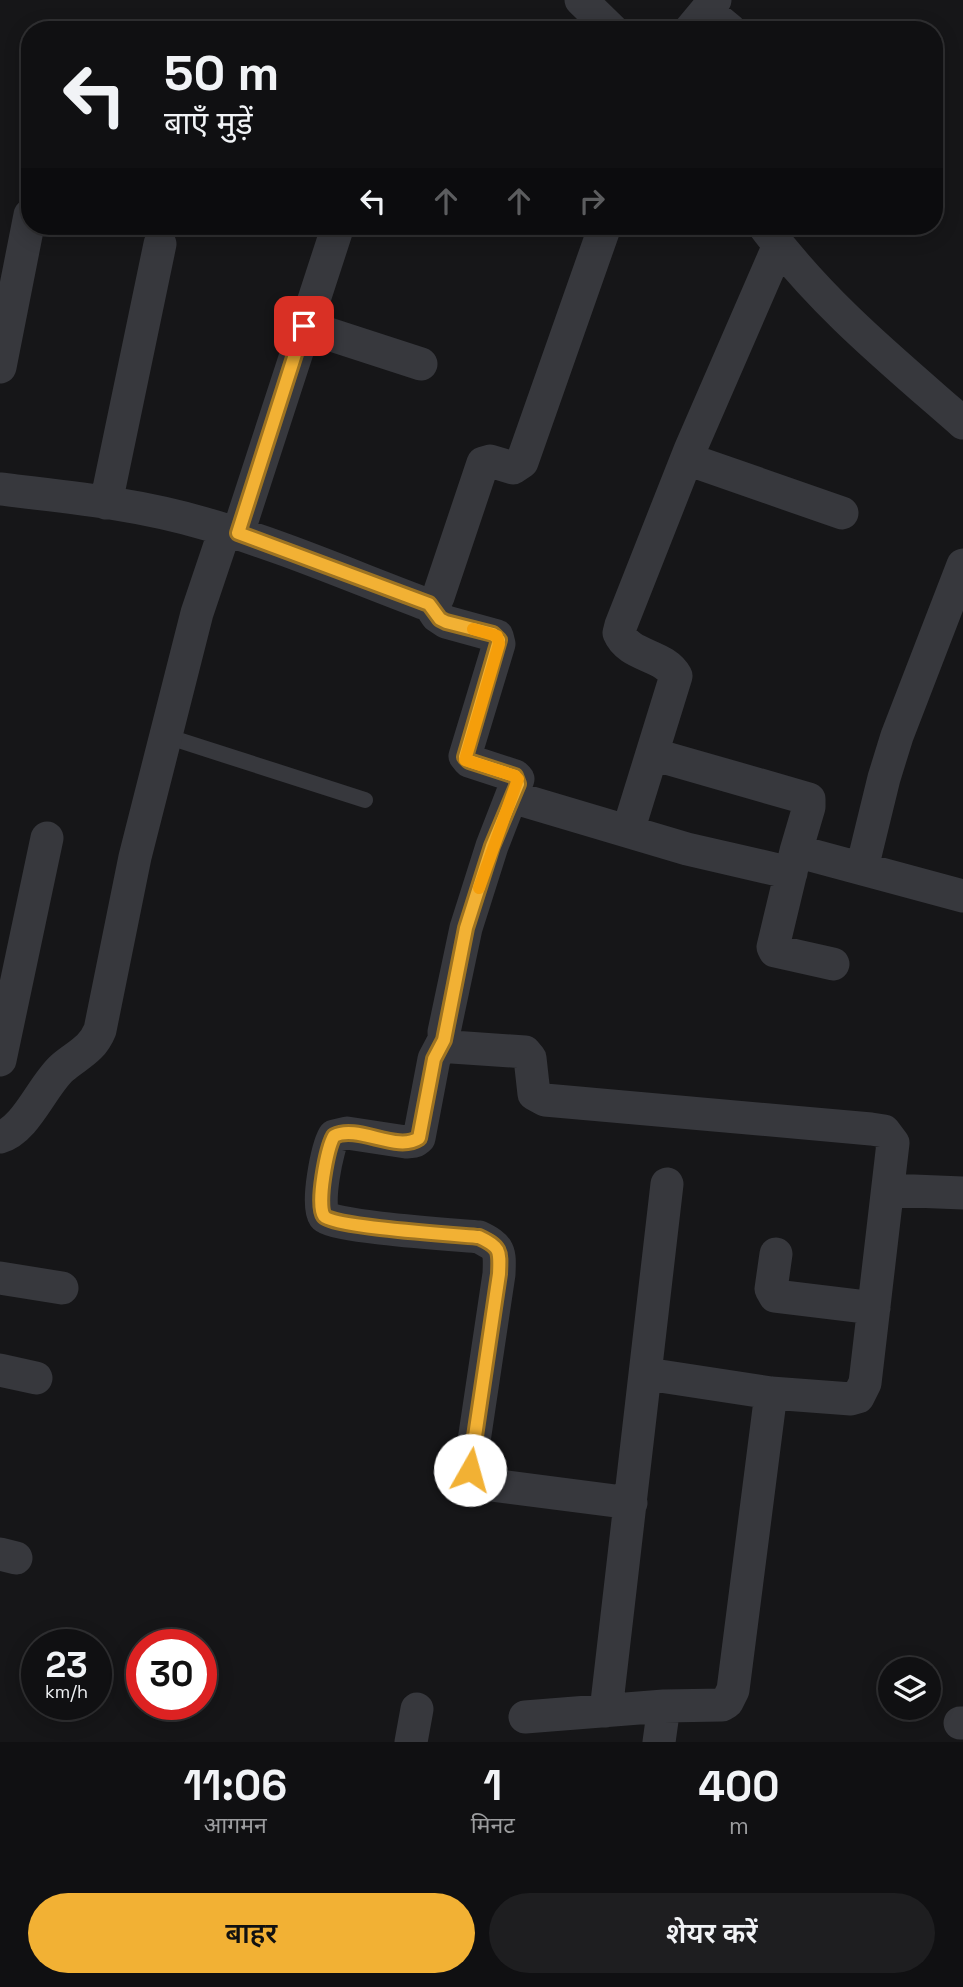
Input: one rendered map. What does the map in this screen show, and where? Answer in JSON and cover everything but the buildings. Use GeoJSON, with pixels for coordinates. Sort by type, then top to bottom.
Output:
{"type":"FeatureCollection","features":[{"type":"Feature","properties":{"kind":"street"},"geometry":{"type":"LineString","coordinates":[[582,0],[603,21]]}},
{"type":"Feature","properties":{"kind":"street"},"geometry":{"type":"LineString","coordinates":[[0,367],[26,235]]}},
{"type":"Feature","properties":{"kind":"street"},"geometry":{"type":"LineString","coordinates":[[0,1137],[16,1128],[59,1071],[96,1042],[135,857],[197,613],[231,531],[335,235]]}},
{"type":"Feature","properties":{"kind":"street"},"geometry":{"type":"LineString","coordinates":[[429,604],[438,597],[483,463],[490,461],[513,468],[522,462],[602,235]]}},
{"type":"Feature","properties":{"kind":"street"},"geometry":{"type":"LineString","coordinates":[[771,236],[812,286],[847,321],[963,423]]}},
{"type":"Feature","properties":{"kind":"street"},"geometry":{"type":"LineString","coordinates":[[628,831],[676,676],[668,666],[627,645],[619,633],[771,236]]}},
{"type":"Feature","properties":{"kind":"street"},"geometry":{"type":"LineString","coordinates":[[106,503],[160,244]]}},
{"type":"Feature","properties":{"kind":"street"},"geometry":{"type":"LineString","coordinates":[[304,326],[421,364]]}},
{"type":"Feature","properties":{"kind":"street"},"geometry":{"type":"LineString","coordinates":[[687,459],[842,513]]}},
{"type":"Feature","properties":{"kind":"street"},"geometry":{"type":"LineString","coordinates":[[0,489],[166,513],[231,531],[429,604],[440,619],[446,622],[497,636],[499,644],[465,757],[469,761],[515,776],[518,784],[492,846],[466,928],[444,1040],[434,1059],[419,1138],[406,1142],[347,1133],[334,1136],[323,1180],[321,1206],[323,1215],[329,1220],[369,1227],[479,1237],[493,1243],[499,1250],[499,1274],[471,1461],[472,1477],[483,1484],[631,1503]]}},
{"type":"Feature","properties":{"kind":"street"},"geometry":{"type":"LineString","coordinates":[[862,868],[897,736],[963,565]]}},
{"type":"Feature","properties":{"kind":"street"},"geometry":{"type":"LineString","coordinates":[[652,754],[809,799],[774,947],[775,951],[833,964]]}},
{"type":"Feature","properties":{"kind":"street"},"geometry":{"type":"LineString","coordinates":[[512,797],[706,854],[862,868],[963,896]]}},
{"type":"Feature","properties":{"kind":"street"},"geometry":{"type":"LineString","coordinates":[[0,1060],[47,838]]}},
{"type":"Feature","properties":{"kind":"street"},"geometry":{"type":"LineString","coordinates":[[444,1040],[452,1047],[525,1052],[530,1058],[534,1094],[545,1100],[884,1131],[893,1143],[864,1383],[858,1397],[851,1399],[771,1393],[646,1374]]}},
{"type":"Feature","properties":{"kind":"street"},"geometry":{"type":"LineString","coordinates":[[606,1711],[667,1184]]}},
{"type":"Feature","properties":{"kind":"street"},"geometry":{"type":"LineString","coordinates":[[889,1190],[963,1193]]}},
{"type":"Feature","properties":{"kind":"street"},"geometry":{"type":"LineString","coordinates":[[775,1254],[771,1289],[775,1296],[874,1308]]}},
{"type":"Feature","properties":{"kind":"street"},"geometry":{"type":"LineString","coordinates":[[0,1278],[62,1288]]}},
{"type":"Feature","properties":{"kind":"street"},"geometry":{"type":"LineString","coordinates":[[0,1370],[36,1378]]}},
{"type":"Feature","properties":{"kind":"street"},"geometry":{"type":"LineString","coordinates":[[525,1717],[722,1704],[731,1697],[771,1393]]}},
{"type":"Feature","properties":{"kind":"street"},"geometry":{"type":"LineString","coordinates":[[659,1742],[664,1706]]}},
{"type":"Feature","properties":{"kind":"street"},"geometry":{"type":"LineString","coordinates":[[411,1742],[417,1709]]}},
{"type":"Feature","properties":{"kind":"lane"},"geometry":{"type":"LineString","coordinates":[[166,736],[365,800]]}},
{"type":"Feature","properties":{"kind":"slow traffic"},"geometry":{"type":"LineString","coordinates":[[473,629],[497,636],[499,644],[465,760],[518,779],[479,888]]}},
{"type":"Feature","properties":{"kind":"route"},"geometry":{"type":"LineString","coordinates":[[304,326],[238,533],[429,604],[440,619],[493,634],[499,640],[465,760],[515,776],[518,784],[492,846],[466,928],[444,1040],[434,1059],[419,1138],[406,1142],[347,1133],[334,1136],[323,1180],[321,1206],[323,1215],[329,1220],[369,1227],[479,1237],[493,1243],[499,1250],[499,1274],[470,1470]]}}]}
